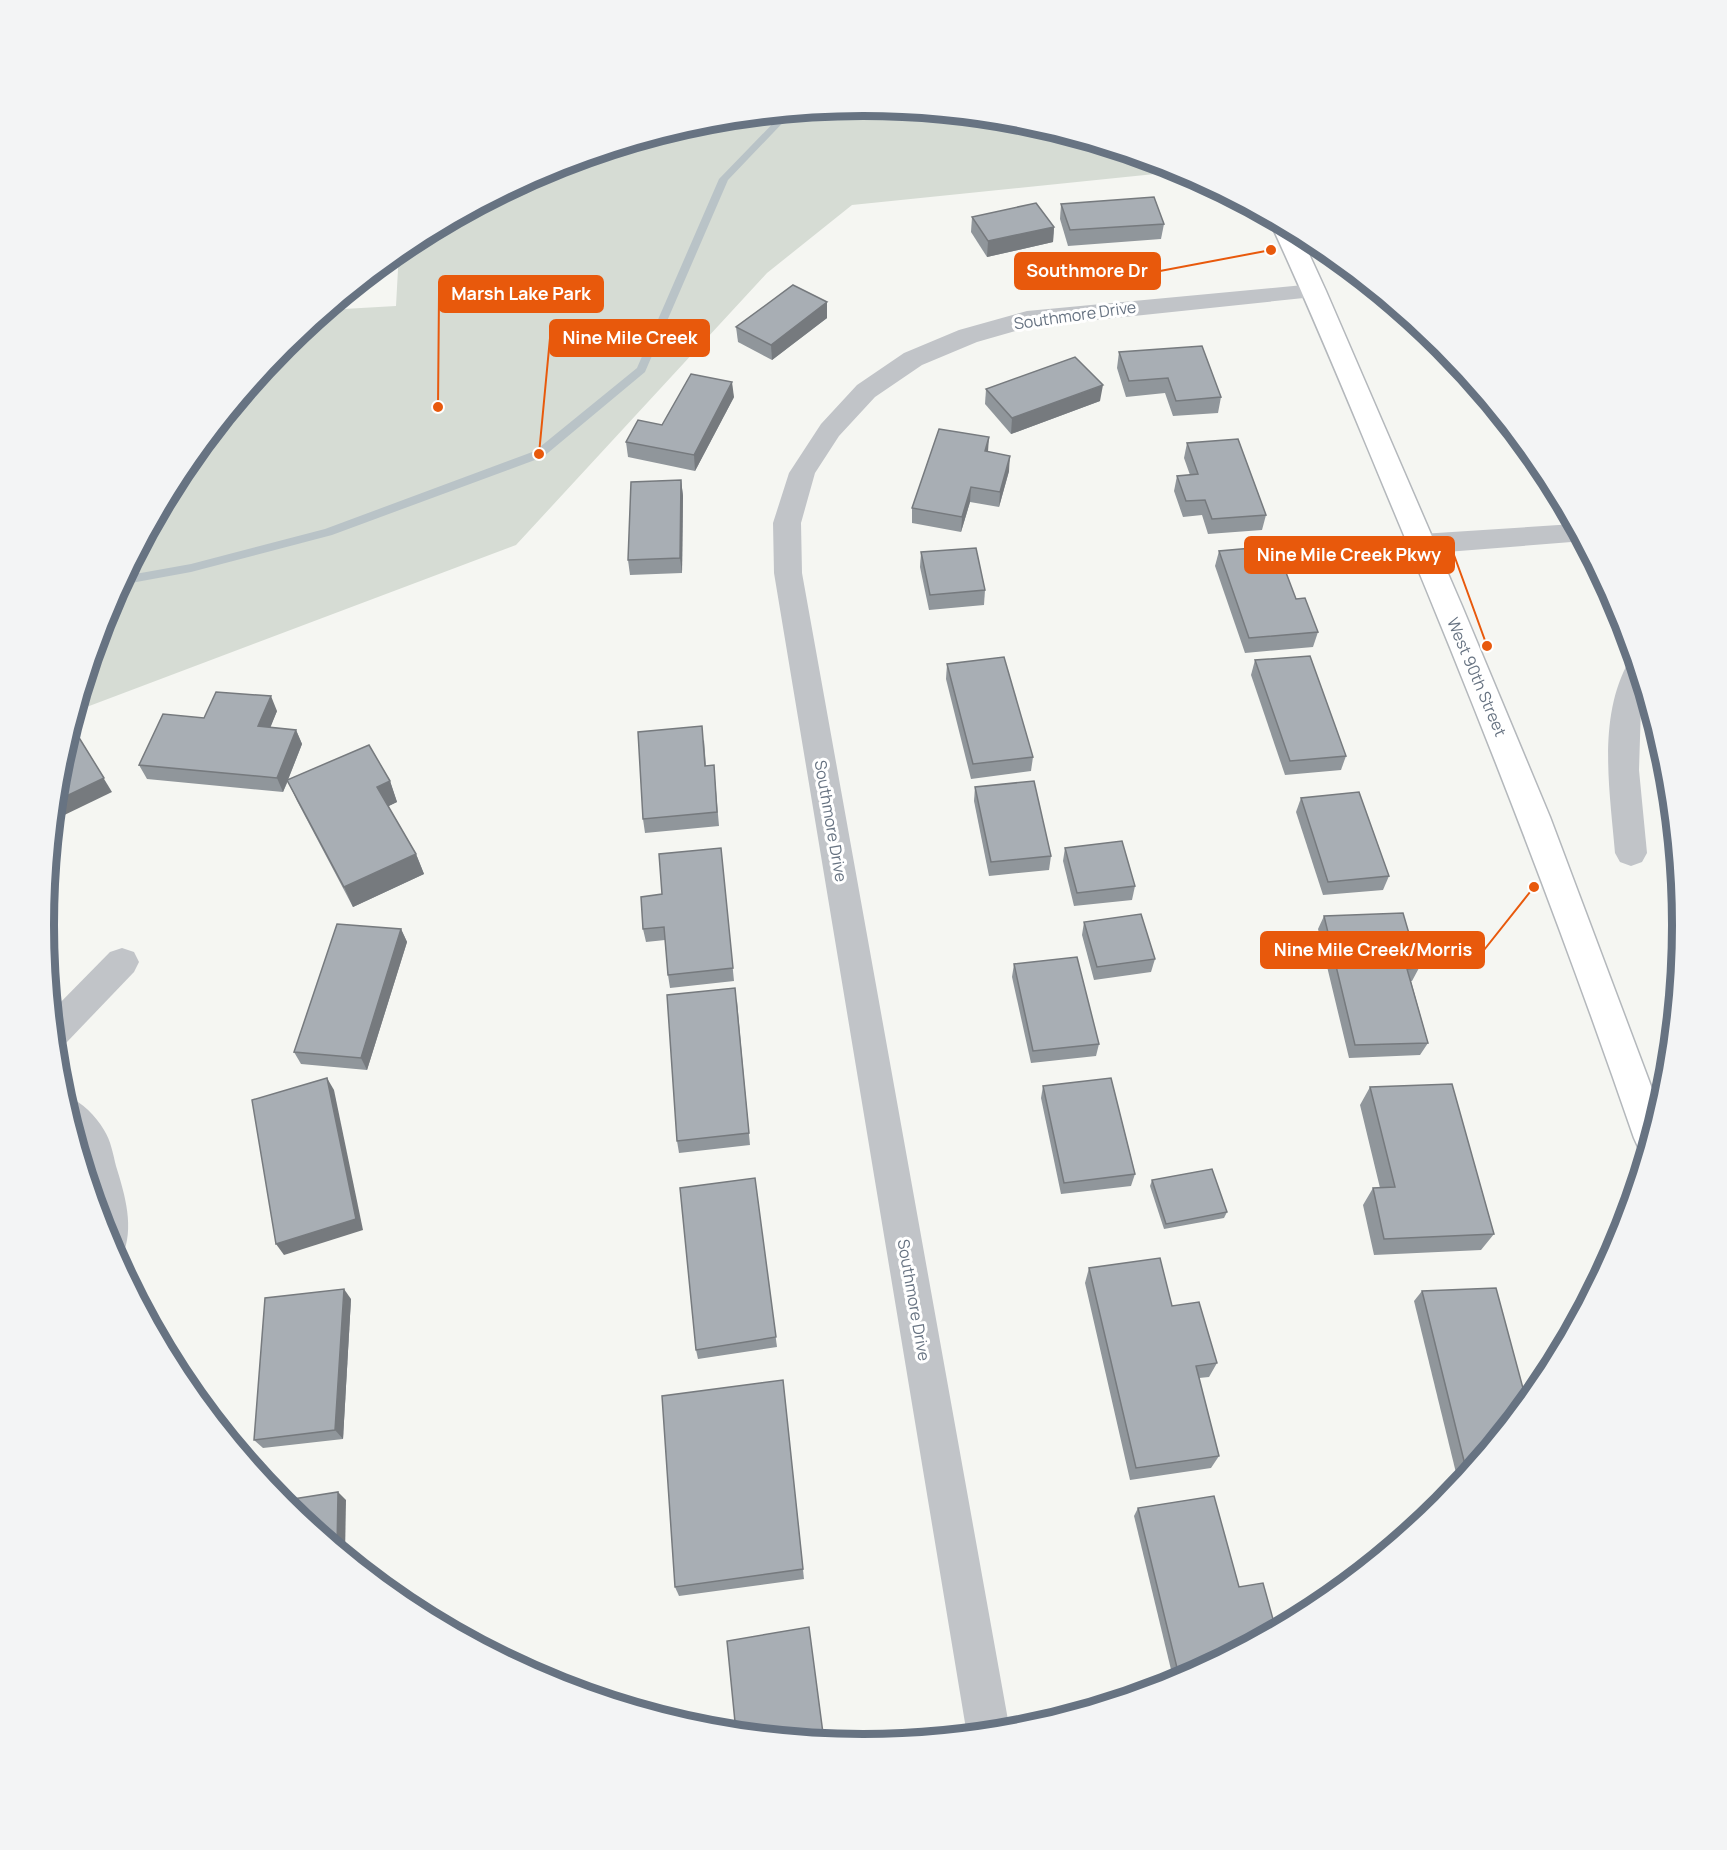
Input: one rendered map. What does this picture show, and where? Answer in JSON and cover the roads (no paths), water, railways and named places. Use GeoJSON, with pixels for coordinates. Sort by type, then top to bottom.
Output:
{"type":"FeatureCollection","features":[{"type":"Feature","properties":{"kind":"street","name":"West 90th Street"},"geometry":{"type":"LineString","coordinates":[[1289,237],[1421,544],[1546,845],[1613,1022],[1647,1124]]}},
{"type":"Feature","properties":{"kind":"street","name":"Southmore Drive"},"geometry":{"type":"LineString","coordinates":[[987,1725],[788,573],[787,523],[802,474],[830,430],[866,391],[913,360],[968,336],[1027,318],[1314,291]]}},
{"type":"Feature","properties":{"kind":"street"},"geometry":{"type":"LineString","coordinates":[[1421,544],[1572,533]]}},
{"type":"Feature","properties":{"kind":"street"},"geometry":{"type":"LineString","coordinates":[[1631,853],[1624,770],[1626,706],[1635,681]]}},
{"type":"Feature","properties":{"kind":"street"},"geometry":{"type":"LineString","coordinates":[[60,1025],[122,962]]}},
{"type":"Feature","properties":{"kind":"street"},"geometry":{"type":"LineString","coordinates":[[80,1127],[91,1140],[109,1205],[109,1217]]}},
{"type":"Feature","properties":{"kind":"waterway"},"geometry":{"type":"LineString","coordinates":[[132,579],[191,568],[328,532],[539,454],[641,370],[724,179],[781,120]]}},
{"type":"Feature","properties":{"kind":"place","name":"Southmore Dr"},"geometry":{"type":"Point","coordinates":[1271,250]}},
{"type":"Feature","properties":{"kind":"place","name":"Marsh Lake Park"},"geometry":{"type":"Point","coordinates":[438,407]}},
{"type":"Feature","properties":{"kind":"place","name":"Nine Mile Creek"},"geometry":{"type":"Point","coordinates":[539,454]}},
{"type":"Feature","properties":{"kind":"place","name":"Nine Mile Creek Pkwy"},"geometry":{"type":"Point","coordinates":[1487,646]}},
{"type":"Feature","properties":{"kind":"place","name":"Nine Mile Creek/Morris"},"geometry":{"type":"Point","coordinates":[1534,887]}}]}
